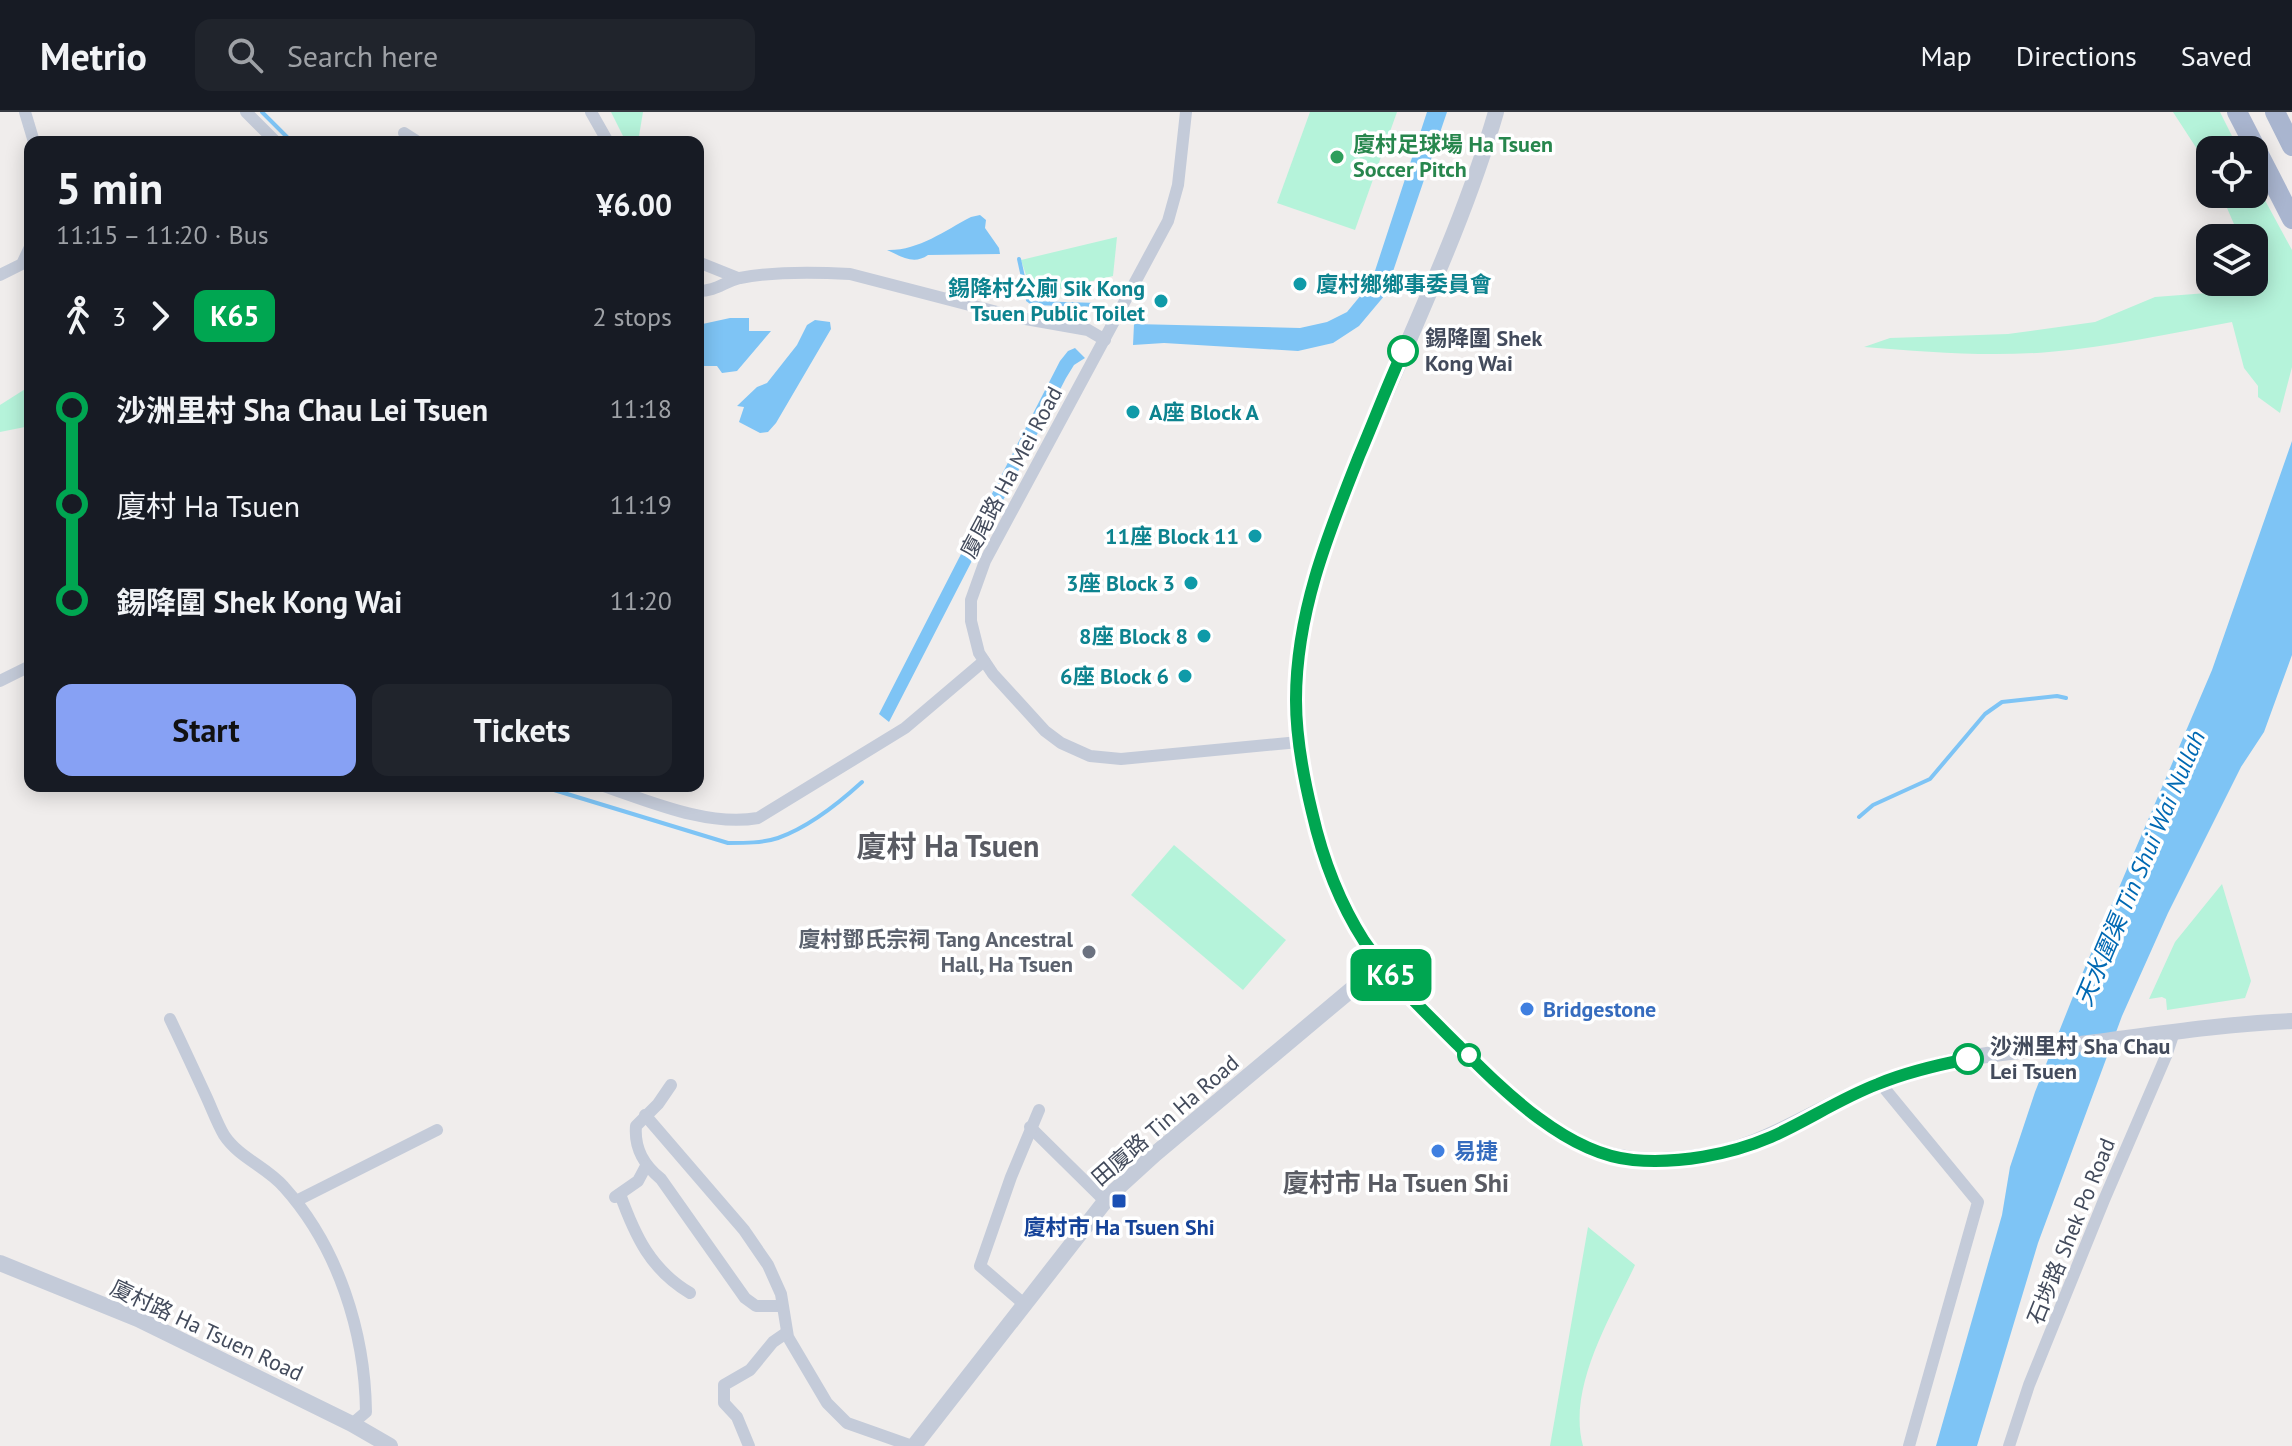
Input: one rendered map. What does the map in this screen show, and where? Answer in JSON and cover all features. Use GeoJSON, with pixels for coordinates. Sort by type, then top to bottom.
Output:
{"type":"FeatureCollection","features":[{"type":"Feature","properties":{"kind":"main road"},"geometry":{"type":"LineString","coordinates":[[2237,112],[2292,219]]}},
{"type":"Feature","properties":{"kind":"main road"},"geometry":{"type":"LineString","coordinates":[[2275,112],[2292,146]]}},
{"type":"Feature","properties":{"kind":"street"},"geometry":{"type":"LineString","coordinates":[[25,112],[32,136]]}},
{"type":"Feature","properties":{"kind":"street"},"geometry":{"type":"LineString","coordinates":[[246,112],[270,136]]}},
{"type":"Feature","properties":{"kind":"street"},"geometry":{"type":"LineString","coordinates":[[591,112],[605,136]]}},
{"type":"Feature","properties":{"kind":"street","name":"廈尾路 Ha Mei Road"},"geometry":{"type":"LineString","coordinates":[[1186,112],[1178,185],[1172,210],[976,579],[971,600],[971,621],[984,661],[1045,731],[1070,749],[1090,756],[1121,759],[1299,742]]}},
{"type":"Feature","properties":{"kind":"street"},"geometry":{"type":"LineString","coordinates":[[1496,112],[1459,216],[1333,520],[1315,572],[1297,674],[1299,742],[1309,800],[1324,856],[1362,938],[1383,966],[1481,1068],[1535,1115],[1575,1141],[1633,1160],[1718,1154],[1771,1137],[1880,1083],[1936,1065],[2174,1032],[2292,1021]]}},
{"type":"Feature","properties":{"kind":"street"},"geometry":{"type":"LineString","coordinates":[[404,133],[409,136]]}},
{"type":"Feature","properties":{"kind":"street"},"geometry":{"type":"LineString","coordinates":[[0,275],[22,264],[24,260]]}},
{"type":"Feature","properties":{"kind":"street"},"geometry":{"type":"LineString","coordinates":[[704,264],[738,278]]}},
{"type":"Feature","properties":{"kind":"street"},"geometry":{"type":"LineString","coordinates":[[704,291],[713,291],[738,278],[850,274],[1020,318],[1088,330],[1105,340]]}},
{"type":"Feature","properties":{"kind":"street"},"geometry":{"type":"LineString","coordinates":[[624,792],[718,821],[737,822],[758,818],[905,728],[984,661]]}},
{"type":"Feature","properties":{"kind":"street"},"geometry":{"type":"LineString","coordinates":[[0,681],[24,669]]}},
{"type":"Feature","properties":{"kind":"street","name":"田廈路 Tin Ha Road"},"geometry":{"type":"LineString","coordinates":[[913,1446],[1105,1201],[1155,1154],[1383,966]]}},
{"type":"Feature","properties":{"kind":"street"},"geometry":{"type":"LineString","coordinates":[[170,1019],[225,1136],[241,1154],[282,1184],[314,1224],[333,1263],[356,1328],[366,1383],[366,1412],[352,1424]]}},
{"type":"Feature","properties":{"kind":"street","name":"石埗路 Shek Po Road"},"geometry":{"type":"LineString","coordinates":[[2009,1446],[2029,1385],[2174,1032]]}},
{"type":"Feature","properties":{"kind":"street"},"geometry":{"type":"LineString","coordinates":[[1880,1083],[1978,1202],[1909,1446]]}},
{"type":"Feature","properties":{"kind":"street"},"geometry":{"type":"LineString","coordinates":[[671,1085],[658,1104],[636,1126],[635,1137],[646,1166],[661,1179],[745,1298],[756,1306],[782,1306]]}},
{"type":"Feature","properties":{"kind":"street"},"geometry":{"type":"LineString","coordinates":[[1024,1304],[980,1266],[1030,1127],[1039,1110]]}},
{"type":"Feature","properties":{"kind":"street"},"geometry":{"type":"LineString","coordinates":[[645,1115],[744,1230],[768,1265],[781,1294],[786,1333],[827,1403],[847,1423],[913,1446]]}},
{"type":"Feature","properties":{"kind":"street"},"geometry":{"type":"LineString","coordinates":[[1030,1127],[1105,1201]]}},
{"type":"Feature","properties":{"kind":"street"},"geometry":{"type":"LineString","coordinates":[[296,1201],[437,1130]]}},
{"type":"Feature","properties":{"kind":"street"},"geometry":{"type":"LineString","coordinates":[[646,1166],[638,1181],[618,1196],[632,1230],[647,1253],[669,1280],[690,1293]]}},
{"type":"Feature","properties":{"kind":"street","name":"廈村路 Ha Tsuen Road"},"geometry":{"type":"LineString","coordinates":[[0,1263],[138,1319],[352,1424],[390,1446]]}},
{"type":"Feature","properties":{"kind":"street"},"geometry":{"type":"LineString","coordinates":[[749,1446],[737,1417],[724,1403],[724,1385],[750,1370],[773,1342],[786,1333]]}},
{"type":"Feature","properties":{"kind":"green space"},"geometry":{"type":"Polygon","coordinates":[[[611,112],[643,112],[639,136],[623,136],[611,112]]]}},
{"type":"Feature","properties":{"kind":"green space","name":"廈村足球場 Ha Tsuen Soccer Pitch"},"geometry":{"type":"Polygon","coordinates":[[[1310,112],[1397,112],[1355,230],[1277,203],[1310,112]]]}},
{"type":"Feature","properties":{"kind":"green space"},"geometry":{"type":"Polygon","coordinates":[[[2173,112],[2220,112],[2232,136],[2196,136],[2196,147],[2173,112]]]}},
{"type":"Feature","properties":{"kind":"green space"},"geometry":{"type":"Polygon","coordinates":[[[2268,206],[2292,250],[2292,367],[2280,413],[2258,397],[2258,386],[2244,368],[2232,322],[2049,352],[1980,354],[1864,347],[1890,338],[2008,334],[2095,322],[2155,297],[2196,294],[2268,296],[2268,224],[2234,224],[2227,208],[2268,206]]]}},
{"type":"Feature","properties":{"kind":"green space"},"geometry":{"type":"Polygon","coordinates":[[[1117,237],[1113,276],[1033,296],[1021,260],[1117,237]]]}},
{"type":"Feature","properties":{"kind":"green space"},"geometry":{"type":"Polygon","coordinates":[[[24,390],[24,427],[0,432],[0,405],[24,390]]]}},
{"type":"Feature","properties":{"kind":"green space"},"geometry":{"type":"Polygon","coordinates":[[[1174,845],[1286,940],[1243,990],[1131,895],[1174,845]]]}},
{"type":"Feature","properties":{"kind":"green space"},"geometry":{"type":"Polygon","coordinates":[[[2222,884],[2251,981],[2245,998],[2167,1010],[2166,999],[2149,999],[2175,942],[2222,884]]]}},
{"type":"Feature","properties":{"kind":"green space"},"geometry":{"type":"Polygon","coordinates":[[[1588,1227],[1635,1265],[1586,1377],[1580,1423],[1583,1446],[1550,1446],[1588,1227]]]}},
{"type":"Feature","properties":{"kind":"water"},"geometry":{"type":"Polygon","coordinates":[[[1427,112],[1447,112],[1385,295],[1359,326],[1333,343],[1298,351],[1164,343],[1133,345],[1134,324],[1300,328],[1327,322],[1347,312],[1371,283],[1427,112]]]}},
{"type":"Feature","properties":{"kind":"water"},"geometry":{"type":"Polygon","coordinates":[[[980,215],[986,220],[985,228],[1000,254],[928,255],[913,260],[887,250],[920,244],[980,215]]]}},
{"type":"Feature","properties":{"kind":"water"},"geometry":{"type":"Polygon","coordinates":[[[749,318],[749,331],[771,331],[737,371],[722,373],[717,366],[704,366],[704,324],[749,318]]]}},
{"type":"Feature","properties":{"kind":"water"},"geometry":{"type":"Polygon","coordinates":[[[815,320],[830,322],[831,329],[776,423],[768,432],[760,433],[739,422],[744,407],[737,406],[757,387],[767,383],[797,345],[807,325],[815,320]]]}},
{"type":"Feature","properties":{"kind":"water"},"geometry":{"type":"Polygon","coordinates":[[[1075,348],[1085,358],[1074,365],[1066,378],[889,722],[879,714],[1060,361],[1075,348]]]}},
{"type":"Feature","properties":{"kind":"water","name":"天水圍渠 Tin Shui Wai Nullah"},"geometry":{"type":"Polygon","coordinates":[[[2292,441],[2292,655],[2264,732],[2241,767],[2168,913],[2122,1016],[2038,1243],[1977,1446],[1936,1446],[2002,1215],[2010,1167],[2035,1092],[2212,670],[2292,441]]]}},
{"type":"Feature","properties":{"kind":"waterway"},"geometry":{"type":"LineString","coordinates":[[262,112],[286,136]]}},
{"type":"Feature","properties":{"kind":"waterway"},"geometry":{"type":"LineString","coordinates":[[1019,259],[1028,300],[1032,303],[1098,305]]}},
{"type":"Feature","properties":{"kind":"waterway"},"geometry":{"type":"LineString","coordinates":[[1859,817],[1873,805],[1930,779],[1985,714],[2002,702],[2057,696],[2066,698]]}},
{"type":"Feature","properties":{"kind":"waterway"},"geometry":{"type":"LineString","coordinates":[[561,792],[728,843],[741,843],[772,840],[801,828],[862,782]]}},
{"type":"Feature","properties":{"kind":"bus line","name":"K65"},"geometry":{"type":"LineString","coordinates":[[1403,351],[1333,520],[1315,572],[1302,637],[1296,697],[1303,772],[1324,856],[1362,938],[1383,966],[1481,1068],[1535,1115],[1575,1141],[1633,1160],[1691,1158],[1746,1146],[1771,1137],[1880,1083],[1936,1065],[1968,1059]]}},
{"type":"Feature","properties":{"kind":"place","name":"廈村足球場 Ha Tsuen Soccer Pitch"},"geometry":{"type":"Point","coordinates":[1337,157]}},
{"type":"Feature","properties":{"kind":"place","name":"廈村鄉鄉事委員會"},"geometry":{"type":"Point","coordinates":[1300,284]}},
{"type":"Feature","properties":{"kind":"place","name":"錫降村公廁 Sik Kong Tsuen Public Toilet"},"geometry":{"type":"Point","coordinates":[1161,301]}},
{"type":"Feature","properties":{"kind":"place","name":"錫降圍 Shek Kong Wai"},"geometry":{"type":"Point","coordinates":[1403,351]}},
{"type":"Feature","properties":{"kind":"place","name":"A座 Block A"},"geometry":{"type":"Point","coordinates":[1133,412]}},
{"type":"Feature","properties":{"kind":"place","name":"11座 Block 11"},"geometry":{"type":"Point","coordinates":[1255,536]}},
{"type":"Feature","properties":{"kind":"place","name":"3座 Block 3"},"geometry":{"type":"Point","coordinates":[1191,583]}},
{"type":"Feature","properties":{"kind":"place","name":"8座 Block 8"},"geometry":{"type":"Point","coordinates":[1204,636]}},
{"type":"Feature","properties":{"kind":"place","name":"6座 Block 6"},"geometry":{"type":"Point","coordinates":[1185,676]}},
{"type":"Feature","properties":{"kind":"place","name":"廈村鄧氏宗祠 Tang Ancestral Hall, Ha Tsuen"},"geometry":{"type":"Point","coordinates":[1089,952]}},
{"type":"Feature","properties":{"kind":"place","name":"Bridgestone"},"geometry":{"type":"Point","coordinates":[1527,1009]}},
{"type":"Feature","properties":{"kind":"place","name":"沙洲里村 Sha Chau Lei Tsuen"},"geometry":{"type":"Point","coordinates":[1968,1059]}},
{"type":"Feature","properties":{"kind":"place","name":"易捷"},"geometry":{"type":"Point","coordinates":[1438,1151]}},
{"type":"Feature","properties":{"kind":"place","name":"廈村市 Ha Tsuen Shi"},"geometry":{"type":"Point","coordinates":[1119,1201]}},
{"type":"Feature","properties":{"kind":"district","name":"廈村 Ha Tsuen"},"geometry":{"type":"Point","coordinates":[948,845]}},
{"type":"Feature","properties":{"kind":"district","name":"廈村市 Ha Tsuen Shi"},"geometry":{"type":"Point","coordinates":[1396,1182]}}]}
